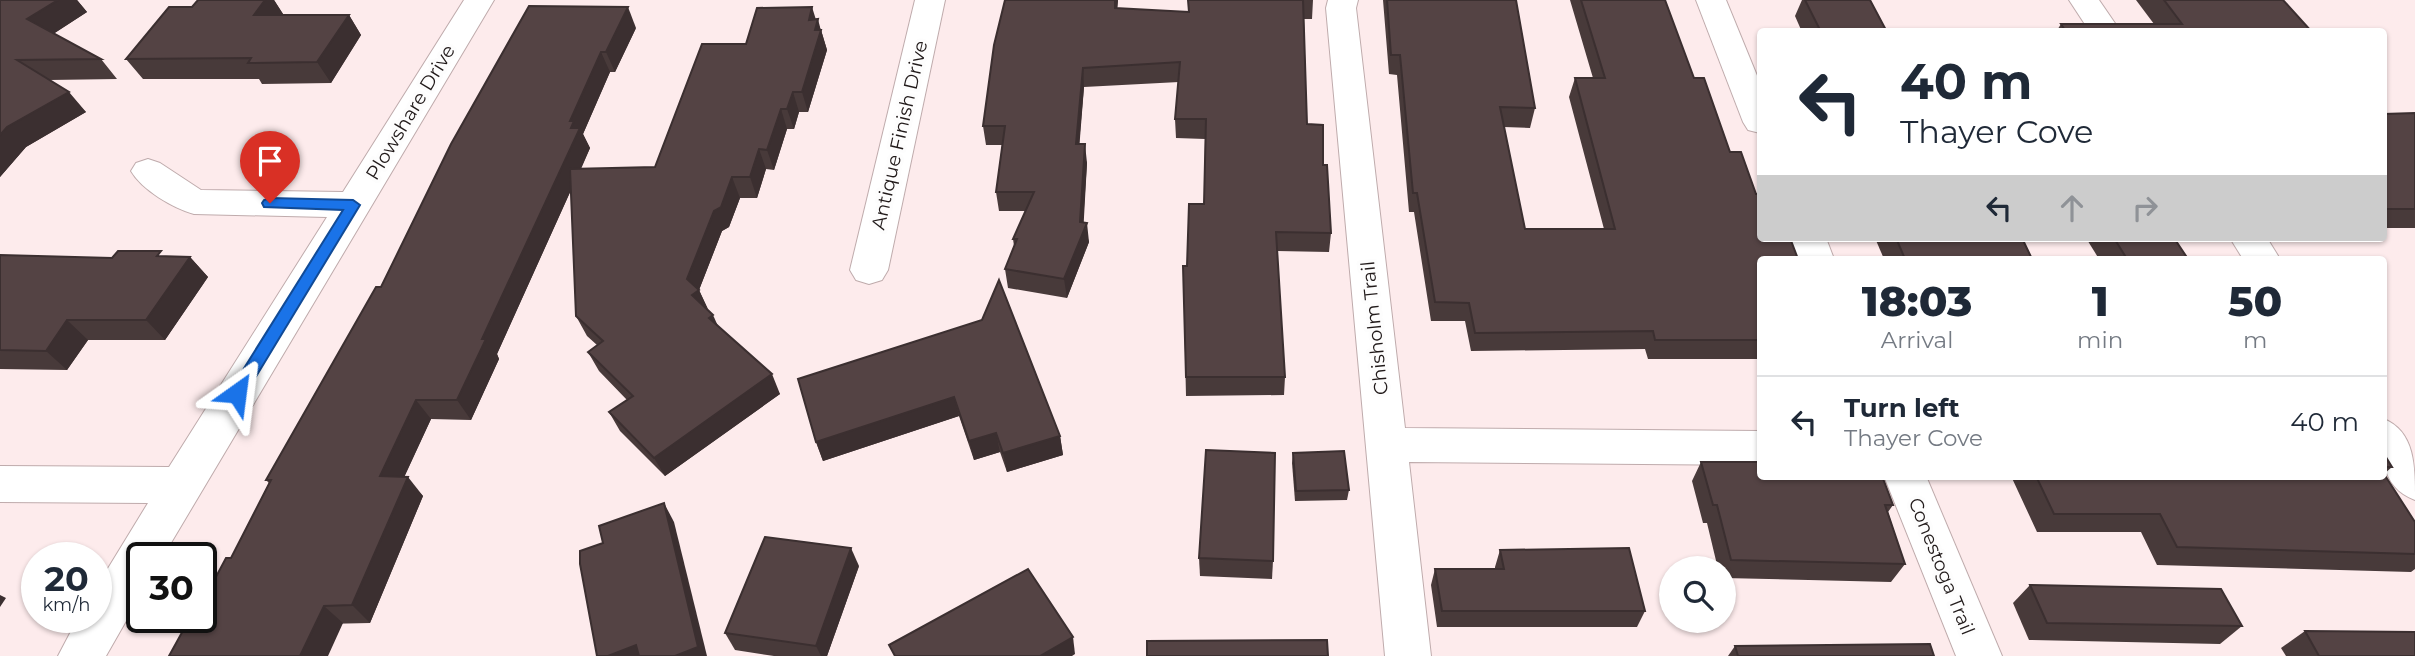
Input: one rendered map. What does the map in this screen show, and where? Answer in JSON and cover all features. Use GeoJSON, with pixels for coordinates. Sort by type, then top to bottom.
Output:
{"type":"FeatureCollection","features":[{"type":"Feature","properties":{"kind":"street","name":"Plowshare Drive"},"geometry":{"type":"LineString","coordinates":[[81,656],[181,485],[479,0]]}},
{"type":"Feature","properties":{"kind":"street","name":"Antique Finish Drive"},"geometry":{"type":"LineString","coordinates":[[869,270],[930,0]]}},
{"type":"Feature","properties":{"kind":"street","name":"Chisholm Trail"},"geometry":{"type":"LineString","coordinates":[[1343,0],[1341,8],[1408,656]]}},
{"type":"Feature","properties":{"kind":"street"},"geometry":{"type":"LineString","coordinates":[[1710,0],[1757,115]]}},
{"type":"Feature","properties":{"kind":"street"},"geometry":{"type":"LineString","coordinates":[[2084,0],[2103,28]]}},
{"type":"Feature","properties":{"kind":"street"},"geometry":{"type":"LineString","coordinates":[[148,171],[194,202],[353,205]]}},
{"type":"Feature","properties":{"kind":"street"},"geometry":{"type":"LineString","coordinates":[[2387,440],[2415,482]]}},
{"type":"Feature","properties":{"kind":"street"},"geometry":{"type":"LineString","coordinates":[[1386,445],[1757,447]]}},
{"type":"Feature","properties":{"kind":"street","name":"Conestoga Trail"},"geometry":{"type":"LineString","coordinates":[[1907,480],[1979,656]]}},
{"type":"Feature","properties":{"kind":"street"},"geometry":{"type":"LineString","coordinates":[[0,484],[181,485]]}},
{"type":"Feature","properties":{"kind":"building"},"geometry":{"type":"Polygon","coordinates":[[[0,0],[58,0],[27,19],[101,59],[17,60],[69,92],[7,127],[0,135],[0,0]]]}},
{"type":"Feature","properties":{"kind":"building"},"geometry":{"type":"Polygon","coordinates":[[[198,0],[265,0],[254,15],[349,15],[317,62],[248,63],[251,58],[126,59],[169,7],[192,7],[198,0]]]}},
{"type":"Feature","properties":{"kind":"building"},"geometry":{"type":"Polygon","coordinates":[[[1005,0],[1115,0],[1115,8],[1189,12],[1188,0],[1303,0],[1307,124],[1323,125],[1323,165],[1327,165],[1331,233],[1276,232],[1285,377],[1186,377],[1183,266],[1187,266],[1189,204],[1204,204],[1206,119],[1175,119],[1180,62],[1083,68],[1076,144],[1085,144],[1080,222],[1087,223],[1064,279],[1005,269],[1017,239],[1013,239],[1034,192],[996,192],[1005,126],[983,126],[994,45],[1005,0]]]}},
{"type":"Feature","properties":{"kind":"building"},"geometry":{"type":"Polygon","coordinates":[[[1387,0],[1516,0],[1535,108],[1500,107],[1525,229],[1615,229],[1575,78],[1605,78],[1581,0],[1665,0],[1694,78],[1704,78],[1730,152],[1741,152],[1757,194],[1757,242],[1792,242],[1797,256],[1757,256],[1757,340],[1655,340],[1653,331],[1475,333],[1469,303],[1435,302],[1417,193],[1413,193],[1400,55],[1391,55],[1387,0]]]}},
{"type":"Feature","properties":{"kind":"building"},"geometry":{"type":"Polygon","coordinates":[[[1805,0],[1870,0],[1885,28],[1819,28],[1805,0]]]}},
{"type":"Feature","properties":{"kind":"building"},"geometry":{"type":"Polygon","coordinates":[[[2164,0],[2283,0],[2308,28],[2064,28],[2061,24],[2182,24],[2164,0]]]}},
{"type":"Feature","properties":{"kind":"building"},"geometry":{"type":"Polygon","coordinates":[[[529,6],[628,7],[606,52],[601,52],[570,121],[574,121],[571,128],[580,128],[482,339],[486,339],[457,400],[416,400],[380,476],[408,477],[352,605],[324,606],[300,656],[169,656],[182,633],[217,633],[217,575],[226,558],[231,558],[271,480],[266,480],[376,287],[381,287],[451,144],[529,6]]]}},
{"type":"Feature","properties":{"kind":"building"},"geometry":{"type":"Polygon","coordinates":[[[812,7],[809,20],[818,19],[815,30],[821,30],[802,92],[793,92],[787,109],[781,109],[767,150],[759,149],[750,177],[732,177],[721,207],[714,211],[687,279],[699,290],[692,295],[713,315],[709,318],[772,374],[654,458],[609,412],[633,396],[588,352],[603,341],[576,316],[570,169],[655,167],[702,44],[746,44],[757,8],[812,7]]]}},
{"type":"Feature","properties":{"kind":"building"},"geometry":{"type":"Polygon","coordinates":[[[2415,113],[2415,209],[2387,209],[2387,114],[2415,113]]]}},
{"type":"Feature","properties":{"kind":"building"},"geometry":{"type":"Polygon","coordinates":[[[1898,242],[2024,242],[2031,256],[1904,256],[1898,242]]]}},
{"type":"Feature","properties":{"kind":"building"},"geometry":{"type":"Polygon","coordinates":[[[2116,242],[2177,242],[2186,256],[2125,256],[2116,242]]]}},
{"type":"Feature","properties":{"kind":"building"},"geometry":{"type":"Polygon","coordinates":[[[118,251],[161,251],[157,256],[190,257],[146,320],[67,320],[46,351],[0,350],[0,255],[112,258],[118,251]]]}},
{"type":"Feature","properties":{"kind":"building"},"geometry":{"type":"Polygon","coordinates":[[[999,280],[1060,436],[1003,453],[996,433],[969,441],[954,397],[816,442],[798,379],[982,320],[999,280]]]}},
{"type":"Feature","properties":{"kind":"building"},"geometry":{"type":"Polygon","coordinates":[[[1206,450],[1275,453],[1273,561],[1199,558],[1206,450]]]}},
{"type":"Feature","properties":{"kind":"building"},"geometry":{"type":"Polygon","coordinates":[[[1344,451],[1349,490],[1296,491],[1293,453],[1344,451]]]}},
{"type":"Feature","properties":{"kind":"building"},"geometry":{"type":"Polygon","coordinates":[[[1701,462],[1757,462],[1757,480],[1884,480],[1893,505],[1885,505],[1905,564],[1736,560],[1736,556],[1730,556],[1717,505],[1713,505],[1701,462]]]}},
{"type":"Feature","properties":{"kind":"building"},"geometry":{"type":"Polygon","coordinates":[[[2387,479],[2415,522],[2415,554],[2177,547],[2160,514],[2054,514],[2038,480],[2387,479]]]}},
{"type":"Feature","properties":{"kind":"building"},"geometry":{"type":"Polygon","coordinates":[[[664,503],[698,647],[675,656],[639,656],[636,645],[608,656],[597,656],[580,551],[603,543],[599,526],[664,503]]]}},
{"type":"Feature","properties":{"kind":"building"},"geometry":{"type":"Polygon","coordinates":[[[765,537],[851,548],[816,646],[725,633],[765,537]]]}},
{"type":"Feature","properties":{"kind":"building"},"geometry":{"type":"Polygon","coordinates":[[[1629,548],[1645,611],[1442,611],[1435,569],[1504,569],[1500,550],[1629,548]]]}},
{"type":"Feature","properties":{"kind":"building"},"geometry":{"type":"Polygon","coordinates":[[[1028,569],[1073,637],[1040,656],[895,656],[889,645],[1028,569]]]}},
{"type":"Feature","properties":{"kind":"building"},"geometry":{"type":"Polygon","coordinates":[[[2030,585],[2221,589],[2242,626],[2047,623],[2030,585]]]}},
{"type":"Feature","properties":{"kind":"building"},"geometry":{"type":"Polygon","coordinates":[[[2305,631],[2415,632],[2415,656],[2319,656],[2305,631]]]}},
{"type":"Feature","properties":{"kind":"building"},"geometry":{"type":"Polygon","coordinates":[[[1327,640],[1328,656],[1147,656],[1147,641],[1327,640]]]}},
{"type":"Feature","properties":{"kind":"building"},"geometry":{"type":"Polygon","coordinates":[[[1930,644],[1934,656],[1738,656],[1735,646],[1930,644]]]}},
{"type":"Feature","properties":{"kind":"route"},"geometry":{"type":"LineString","coordinates":[[237,393],[353,205],[270,203]]}}]}
